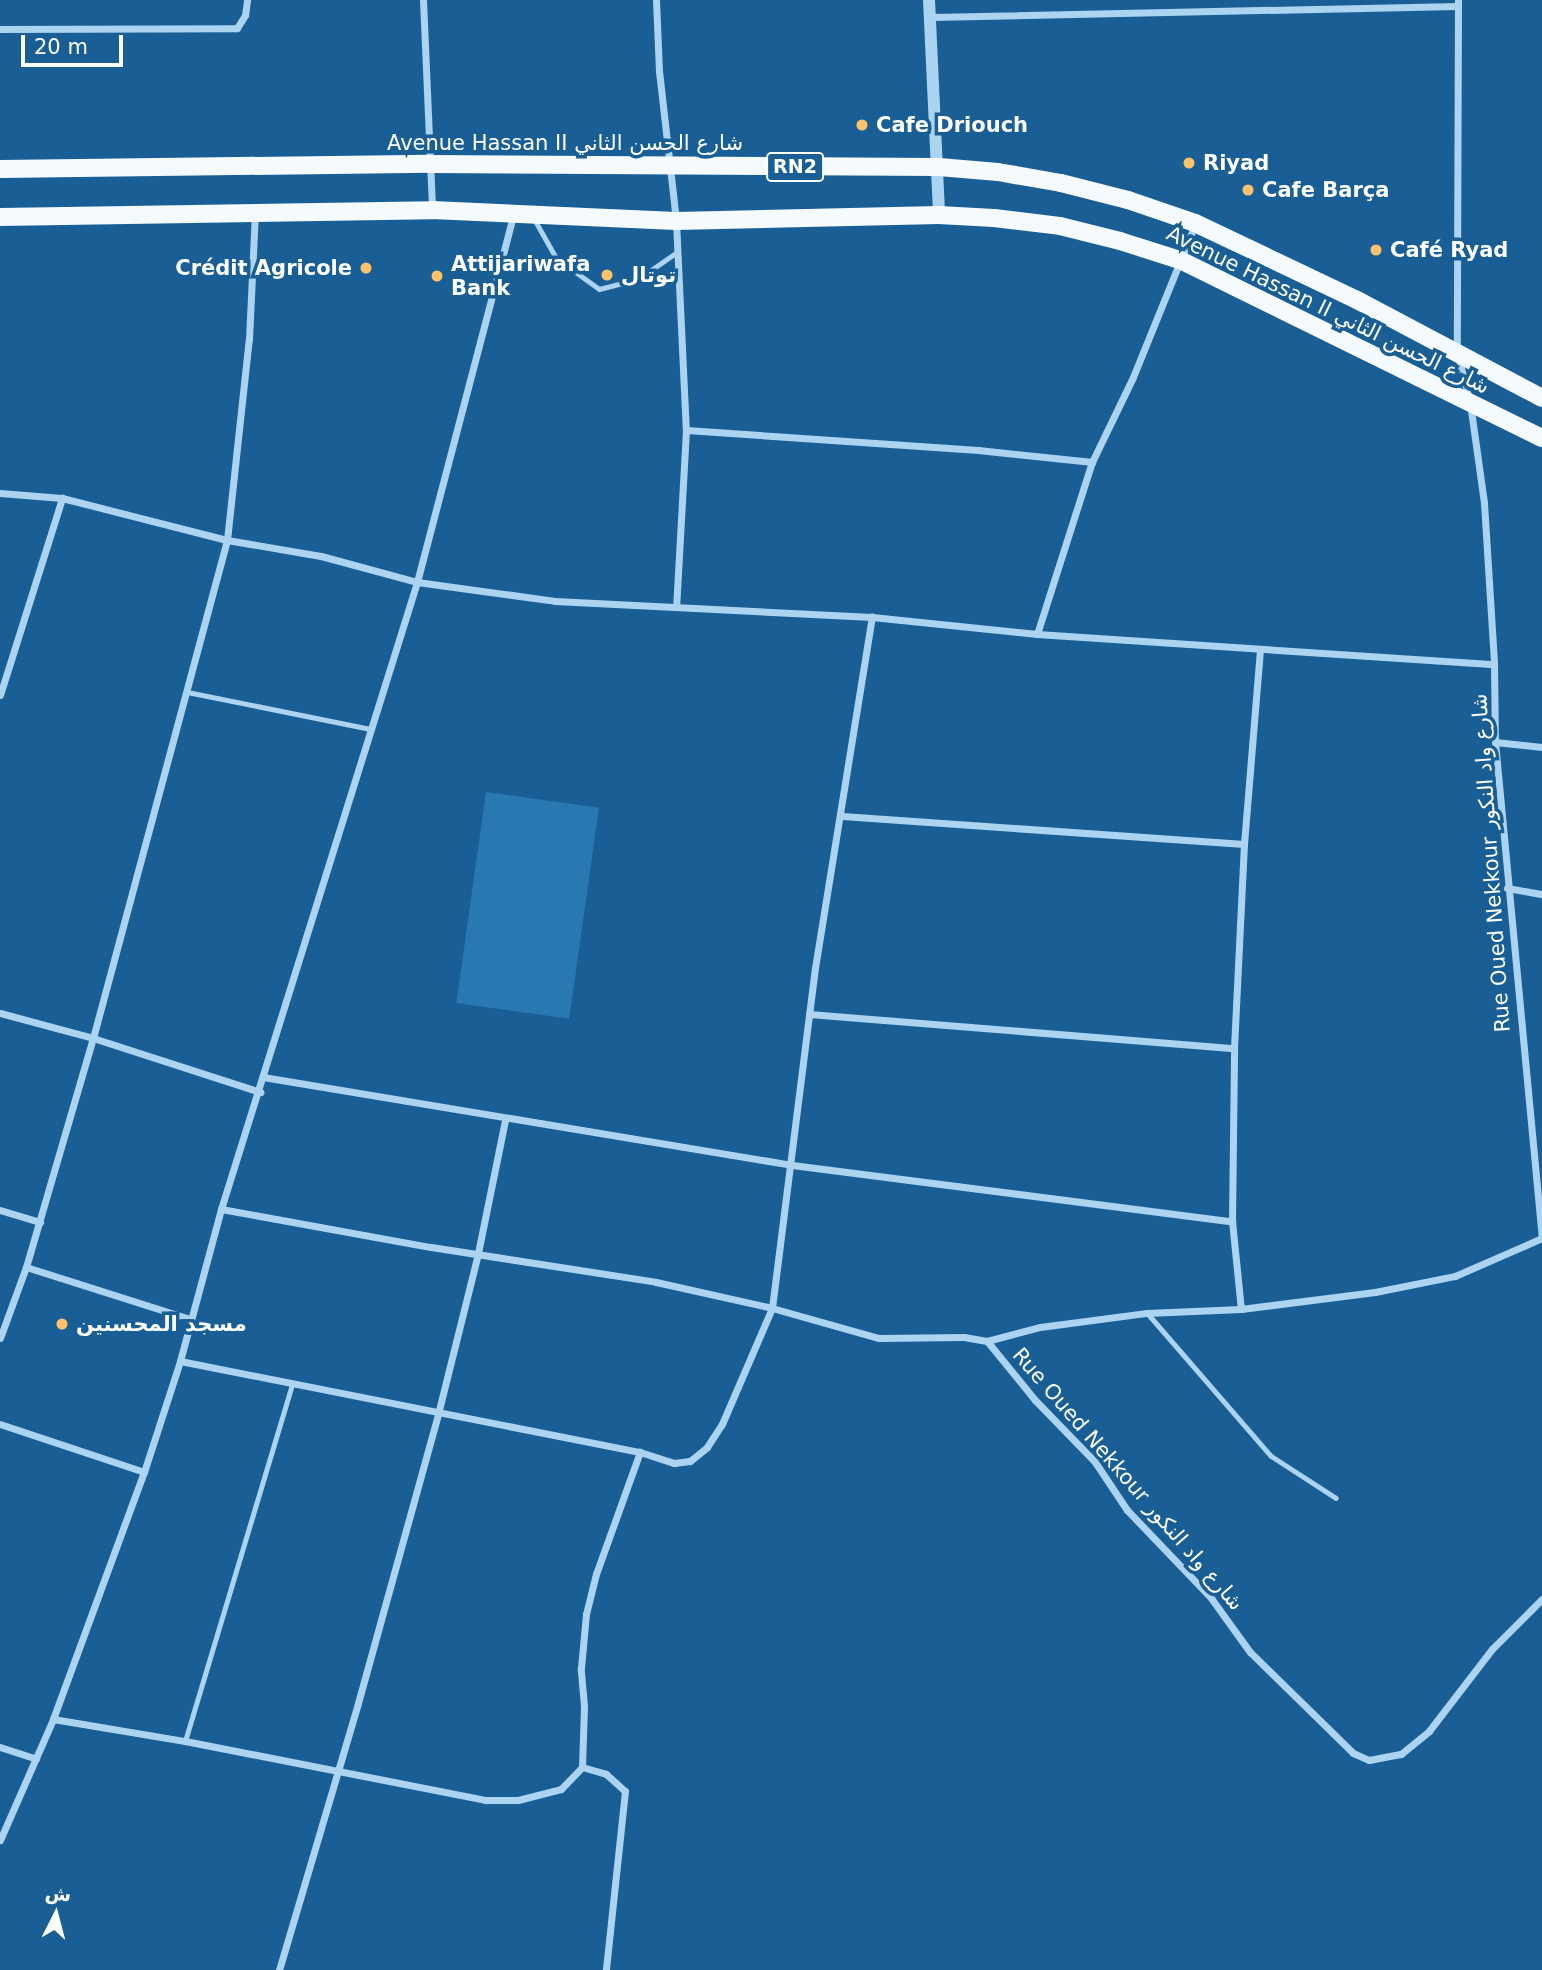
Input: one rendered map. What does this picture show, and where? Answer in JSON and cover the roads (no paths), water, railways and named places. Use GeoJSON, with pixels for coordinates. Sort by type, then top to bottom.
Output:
{"type":"FeatureCollection","features":[{"type":"Feature","properties":{"kind":"main road","name":"Avenue Hassan II شارع الحسن الثاني"},"geometry":{"type":"LineString","coordinates":[[0,169],[429,164],[939,167],[1061,183],[1128,200],[1195,223],[1344,293],[1542,398]]}},
{"type":"Feature","properties":{"kind":"main road","name":"Avenue Hassan II شارع الحسن الثاني"},"geometry":{"type":"LineString","coordinates":[[0,217],[432,210],[676,221],[939,215],[1060,226],[1120,240],[1180,260],[1542,438]]}},
{"type":"Feature","properties":{"kind":"street"},"geometry":{"type":"LineString","coordinates":[[0,29],[237,27],[246,15],[247,0]]}},
{"type":"Feature","properties":{"kind":"street"},"geometry":{"type":"LineString","coordinates":[[423,0],[432,210]]}},
{"type":"Feature","properties":{"kind":"street"},"geometry":{"type":"LineString","coordinates":[[656,0],[659,71],[672,167],[676,221],[686,430],[676,607]]}},
{"type":"Feature","properties":{"kind":"street"},"geometry":{"type":"LineString","coordinates":[[929,0],[939,167],[939,215]]}},
{"type":"Feature","properties":{"kind":"street"},"geometry":{"type":"LineString","coordinates":[[931,17],[1458,3]]}},
{"type":"Feature","properties":{"kind":"street","name":"Rue Oued Nekkour شارع واد النکور"},"geometry":{"type":"LineString","coordinates":[[1458,3],[1457,352],[1470,403],[1484,503],[1494,664],[1495,742],[1542,1238]]}},
{"type":"Feature","properties":{"kind":"street"},"geometry":{"type":"LineString","coordinates":[[0,1338],[40,1222],[93,1038],[227,540],[248,339],[255,213]]}},
{"type":"Feature","properties":{"kind":"street"},"geometry":{"type":"LineString","coordinates":[[0,1840],[53,1718],[144,1472],[180,1361],[221,1209],[418,582],[523,213]]}},
{"type":"Feature","properties":{"kind":"street"},"geometry":{"type":"LineString","coordinates":[[1037,634],[1092,462],[1133,377],[1195,223]]}},
{"type":"Feature","properties":{"kind":"street"},"geometry":{"type":"LineString","coordinates":[[686,430],[978,450],[1092,462]]}},
{"type":"Feature","properties":{"kind":"street"},"geometry":{"type":"LineString","coordinates":[[0,493],[62,498],[227,540],[321,556],[418,582],[555,601],[872,617],[1037,634],[1494,664]]}},
{"type":"Feature","properties":{"kind":"street"},"geometry":{"type":"LineString","coordinates":[[0,695],[62,498]]}},
{"type":"Feature","properties":{"kind":"street"},"geometry":{"type":"LineString","coordinates":[[180,1361],[640,1452],[674,1463],[690,1461],[707,1447],[722,1424],[772,1308],[809,1014],[872,617]]}},
{"type":"Feature","properties":{"kind":"street"},"geometry":{"type":"LineString","coordinates":[[1241,1308],[1232,1221],[1234,1048],[1244,844],[1260,650]]}},
{"type":"Feature","properties":{"kind":"street"},"geometry":{"type":"LineString","coordinates":[[1495,742],[1542,747]]}},
{"type":"Feature","properties":{"kind":"street"},"geometry":{"type":"LineString","coordinates":[[842,816],[1244,844]]}},
{"type":"Feature","properties":{"kind":"street"},"geometry":{"type":"LineString","coordinates":[[1507,888],[1542,894]]}},
{"type":"Feature","properties":{"kind":"street"},"geometry":{"type":"LineString","coordinates":[[0,1013],[93,1038],[260,1091]]}},
{"type":"Feature","properties":{"kind":"street"},"geometry":{"type":"LineString","coordinates":[[809,1014],[1234,1048]]}},
{"type":"Feature","properties":{"kind":"street"},"geometry":{"type":"LineString","coordinates":[[263,1077],[505,1120],[792,1165],[1232,1221]]}},
{"type":"Feature","properties":{"kind":"street"},"geometry":{"type":"LineString","coordinates":[[279,1970],[338,1773],[438,1414],[478,1253],[505,1120]]}},
{"type":"Feature","properties":{"kind":"street"},"geometry":{"type":"LineString","coordinates":[[221,1209],[431,1247],[656,1282],[772,1308],[879,1338],[964,1337],[987,1341],[1040,1327],[1147,1313],[1241,1308],[1375,1292],[1455,1276],[1542,1238]]}},
{"type":"Feature","properties":{"kind":"street"},"geometry":{"type":"LineString","coordinates":[[0,1210],[40,1222]]}},
{"type":"Feature","properties":{"kind":"street"},"geometry":{"type":"LineString","coordinates":[[26,1267],[190,1320]]}},
{"type":"Feature","properties":{"kind":"street","name":"Rue Oued Nekkour شارع واد النکور"},"geometry":{"type":"LineString","coordinates":[[987,1341],[1035,1400],[1095,1462],[1127,1510],[1211,1598],[1250,1652],[1353,1753],[1369,1760],[1401,1754],[1429,1731],[1492,1649],[1542,1599]]}},
{"type":"Feature","properties":{"kind":"street"},"geometry":{"type":"LineString","coordinates":[[0,1424],[144,1472]]}},
{"type":"Feature","properties":{"kind":"street"},"geometry":{"type":"LineString","coordinates":[[53,1718],[486,1800],[518,1800],[561,1789],[582,1767],[584,1706],[581,1668],[586,1614],[596,1574],[640,1452]]}},
{"type":"Feature","properties":{"kind":"street"},"geometry":{"type":"LineString","coordinates":[[0,1747],[36,1759]]}},
{"type":"Feature","properties":{"kind":"street"},"geometry":{"type":"LineString","coordinates":[[582,1767],[606,1774],[625,1791],[606,1970]]}},
{"type":"Feature","properties":{"kind":"lane"},"geometry":{"type":"LineString","coordinates":[[523,213],[556,258],[599,289],[638,279],[677,251]]}},
{"type":"Feature","properties":{"kind":"lane"},"geometry":{"type":"LineString","coordinates":[[187,692],[370,729]]}},
{"type":"Feature","properties":{"kind":"lane"},"geometry":{"type":"LineString","coordinates":[[1147,1313],[1271,1456],[1336,1498]]}},
{"type":"Feature","properties":{"kind":"lane"},"geometry":{"type":"LineString","coordinates":[[185,1741],[292,1385]]}},
{"type":"Feature","properties":{"kind":"place","name":"Cafe Driouch"},"geometry":{"type":"Point","coordinates":[862,125]}},
{"type":"Feature","properties":{"kind":"place","name":"Riyad"},"geometry":{"type":"Point","coordinates":[1189,163]}},
{"type":"Feature","properties":{"kind":"place","name":"Cafe Barça"},"geometry":{"type":"Point","coordinates":[1248,190]}},
{"type":"Feature","properties":{"kind":"place","name":"Café Ryad"},"geometry":{"type":"Point","coordinates":[1376,250]}},
{"type":"Feature","properties":{"kind":"place","name":"Crédit Agricole"},"geometry":{"type":"Point","coordinates":[366,268]}},
{"type":"Feature","properties":{"kind":"place","name":"توتال"},"geometry":{"type":"Point","coordinates":[607,275]}},
{"type":"Feature","properties":{"kind":"place","name":"Attijariwafa Bank"},"geometry":{"type":"Point","coordinates":[437,276]}},
{"type":"Feature","properties":{"kind":"place","name":"مسجد المحسنين"},"geometry":{"type":"Point","coordinates":[62,1324]}}]}
